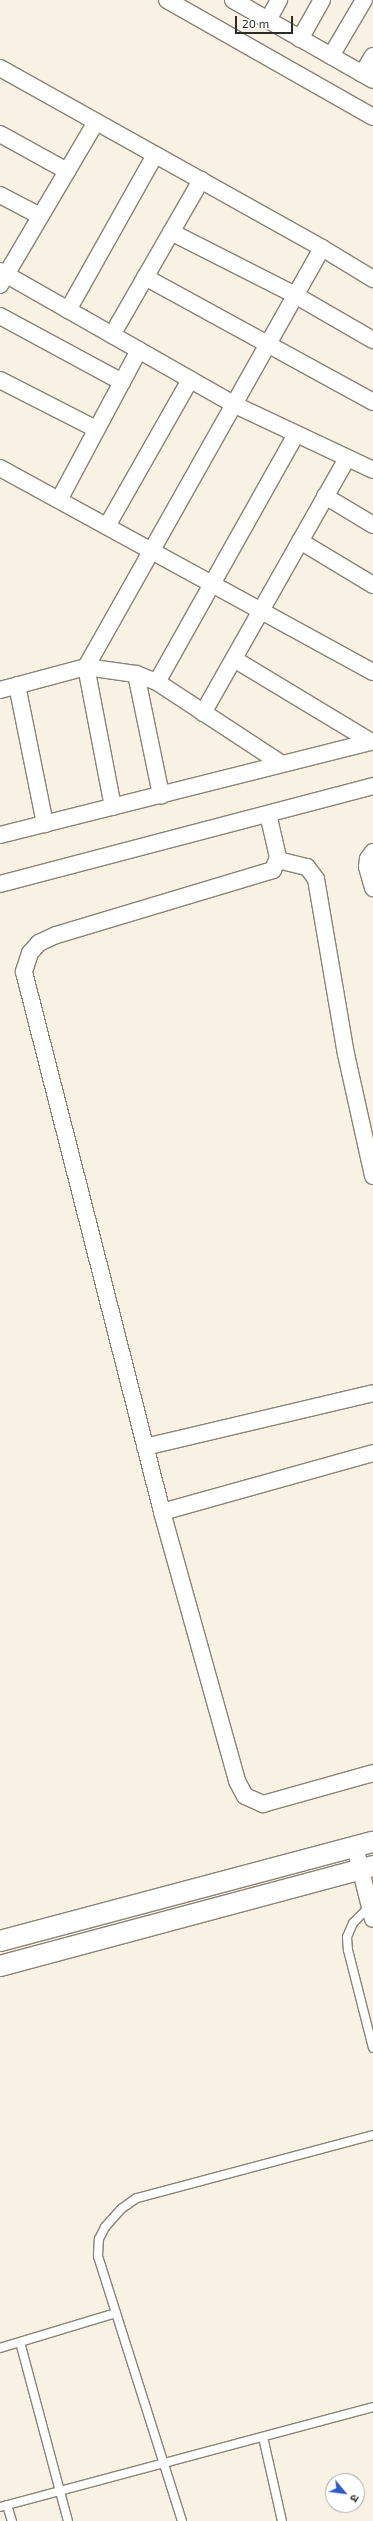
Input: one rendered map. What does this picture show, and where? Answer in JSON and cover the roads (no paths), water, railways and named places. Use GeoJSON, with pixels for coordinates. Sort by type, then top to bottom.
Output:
{"type":"FeatureCollection","features":[{"type":"Feature","properties":{"kind":"street"},"geometry":{"type":"LineString","coordinates":[[167,0],[373,117]]}},
{"type":"Feature","properties":{"kind":"street"},"geometry":{"type":"LineString","coordinates":[[234,0],[368,77],[373,56]]}},
{"type":"Feature","properties":{"kind":"street"},"geometry":{"type":"LineString","coordinates":[[268,20],[279,0]]}},
{"type":"Feature","properties":{"kind":"street"},"geometry":{"type":"LineString","coordinates":[[300,39],[322,0]]}},
{"type":"Feature","properties":{"kind":"street"},"geometry":{"type":"LineString","coordinates":[[332,56],[364,0]]}},
{"type":"Feature","properties":{"kind":"street"},"geometry":{"type":"LineString","coordinates":[[0,68],[322,248],[373,279]]}},
{"type":"Feature","properties":{"kind":"street"},"geometry":{"type":"LineString","coordinates":[[96,122],[2,277],[68,310],[233,404],[373,470]]}},
{"type":"Feature","properties":{"kind":"street"},"geometry":{"type":"LineString","coordinates":[[0,134],[67,171]]}},
{"type":"Feature","properties":{"kind":"street"},"geometry":{"type":"LineString","coordinates":[[68,310],[155,155]]}},
{"type":"Feature","properties":{"kind":"street"},"geometry":{"type":"LineString","coordinates":[[112,335],[201,180]]}},
{"type":"Feature","properties":{"kind":"street"},"geometry":{"type":"LineString","coordinates":[[0,195],[40,216]]}},
{"type":"Feature","properties":{"kind":"street"},"geometry":{"type":"LineString","coordinates":[[171,232],[295,295],[373,340]]}},
{"type":"Feature","properties":{"kind":"street"},"geometry":{"type":"LineString","coordinates":[[113,807],[86,667],[322,248]]}},
{"type":"Feature","properties":{"kind":"street"},"geometry":{"type":"LineString","coordinates":[[145,277],[268,343],[373,402]]}},
{"type":"Feature","properties":{"kind":"street"},"geometry":{"type":"LineString","coordinates":[[0,316],[122,382]]}},
{"type":"Feature","properties":{"kind":"street"},"geometry":{"type":"LineString","coordinates":[[59,500],[139,350]]}},
{"type":"Feature","properties":{"kind":"street"},"geometry":{"type":"LineString","coordinates":[[0,380],[96,429]]}},
{"type":"Feature","properties":{"kind":"street"},"geometry":{"type":"LineString","coordinates":[[107,526],[190,380]]}},
{"type":"Feature","properties":{"kind":"street"},"geometry":{"type":"LineString","coordinates":[[157,682],[296,434]]}},
{"type":"Feature","properties":{"kind":"street"},"geometry":{"type":"LineString","coordinates":[[204,713],[260,610],[347,458]]}},
{"type":"Feature","properties":{"kind":"street"},"geometry":{"type":"LineString","coordinates":[[0,468],[373,672]]}},
{"type":"Feature","properties":{"kind":"street"},"geometry":{"type":"LineString","coordinates":[[325,496],[373,525]]}},
{"type":"Feature","properties":{"kind":"street"},"geometry":{"type":"LineString","coordinates":[[300,541],[373,585]]}},
{"type":"Feature","properties":{"kind":"street"},"geometry":{"type":"LineString","coordinates":[[234,659],[372,741]]}},
{"type":"Feature","properties":{"kind":"street"},"geometry":{"type":"LineString","coordinates":[[0,690],[86,667],[136,674],[157,682],[282,764]]}},
{"type":"Feature","properties":{"kind":"street"},"geometry":{"type":"LineString","coordinates":[[136,674],[161,795]]}},
{"type":"Feature","properties":{"kind":"street"},"geometry":{"type":"LineString","coordinates":[[17,685],[45,824]]}},
{"type":"Feature","properties":{"kind":"street"},"geometry":{"type":"LineString","coordinates":[[0,836],[372,741]]}},
{"type":"Feature","properties":{"kind":"street"},"geometry":{"type":"LineString","coordinates":[[0,884],[373,786]]}},
{"type":"Feature","properties":{"kind":"street"},"geometry":{"type":"LineString","coordinates":[[268,814],[278,860],[273,870],[268,873],[56,935],[39,943],[30,953],[25,964],[24,972],[162,1512],[237,1780],[245,1796],[263,1804],[373,1773]]}},
{"type":"Feature","properties":{"kind":"street"},"geometry":{"type":"LineString","coordinates":[[373,852],[368,859],[367,867],[373,888]]}},
{"type":"Feature","properties":{"kind":"street"},"geometry":{"type":"LineString","coordinates":[[278,860],[307,867],[316,879],[346,1054],[373,1176]]}},
{"type":"Feature","properties":{"kind":"street"},"geometry":{"type":"LineString","coordinates":[[145,1447],[373,1393]]}},
{"type":"Feature","properties":{"kind":"street"},"geometry":{"type":"LineString","coordinates":[[162,1512],[373,1453]]}},
{"type":"Feature","properties":{"kind":"street"},"geometry":{"type":"LineString","coordinates":[[0,1941],[364,1845],[371,1912]]}},
{"type":"Feature","properties":{"kind":"street"},"geometry":{"type":"LineString","coordinates":[[0,1966],[367,1868]]}},
{"type":"Feature","properties":{"kind":"lane"},"geometry":{"type":"LineString","coordinates":[[371,1912],[352,1923],[347,1937],[348,1950],[373,2048]]}},
{"type":"Feature","properties":{"kind":"lane"},"geometry":{"type":"LineString","coordinates":[[182,2521],[98,2256],[99,2239],[105,2227],[128,2203],[137,2198],[373,2135]]}},
{"type":"Feature","properties":{"kind":"lane"},"geometry":{"type":"LineString","coordinates":[[0,2348],[116,2313]]}},
{"type":"Feature","properties":{"kind":"lane"},"geometry":{"type":"LineString","coordinates":[[20,2342],[68,2521]]}},
{"type":"Feature","properties":{"kind":"lane"},"geometry":{"type":"LineString","coordinates":[[12,2521],[4,2506],[373,2407]]}},
{"type":"Feature","properties":{"kind":"lane"},"geometry":{"type":"LineString","coordinates":[[263,2436],[282,2521]]}}]}
